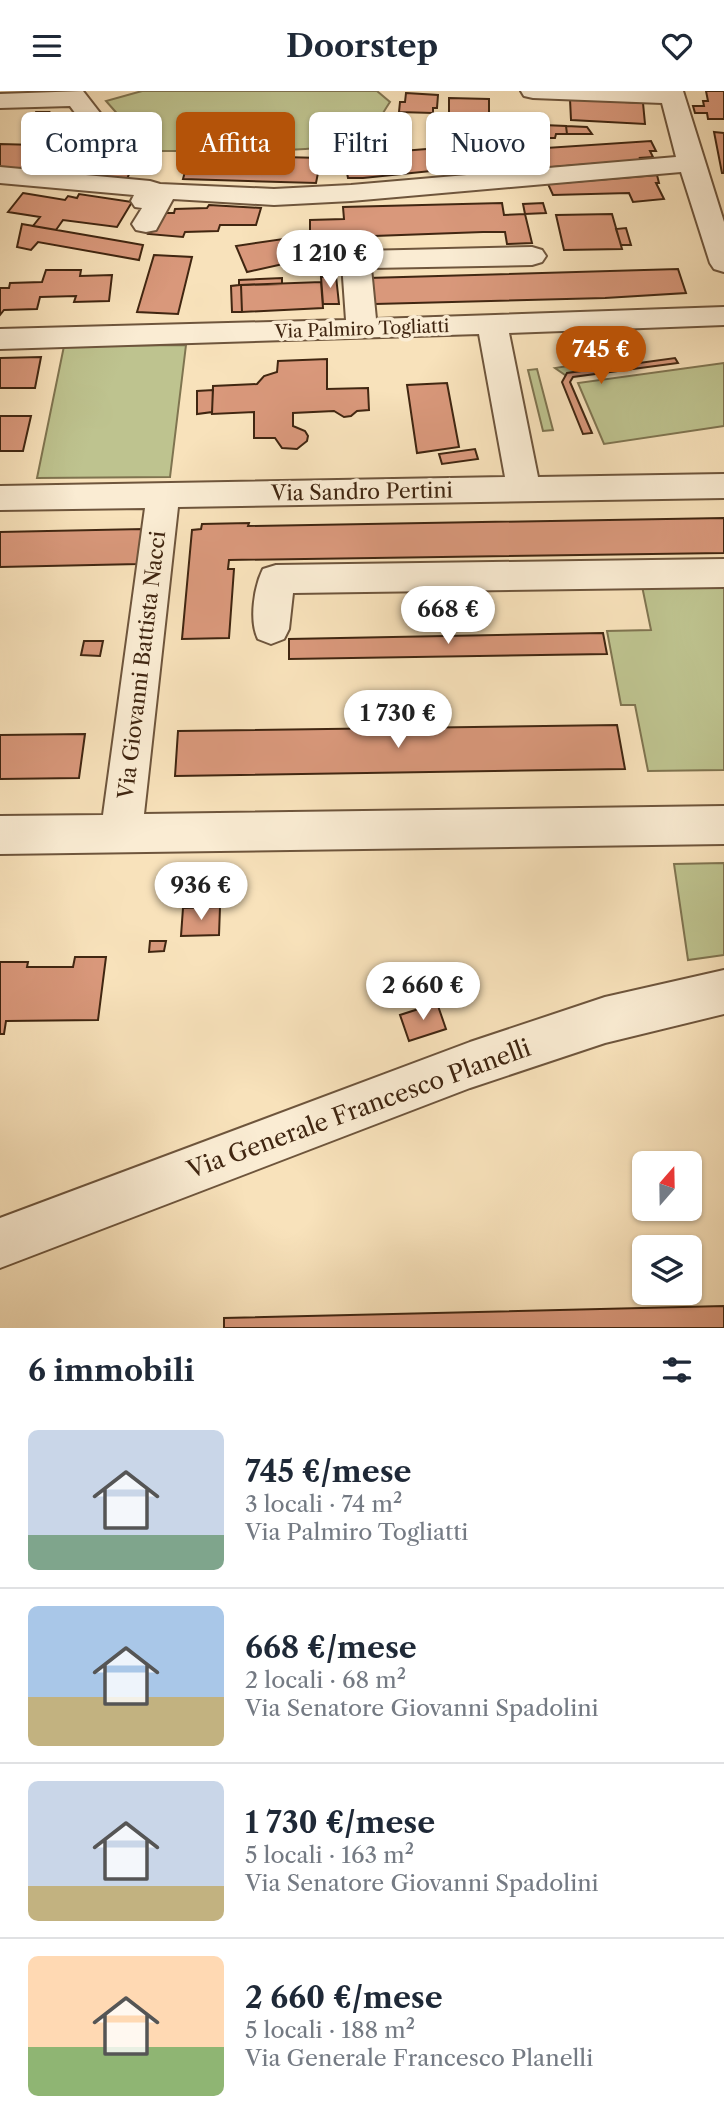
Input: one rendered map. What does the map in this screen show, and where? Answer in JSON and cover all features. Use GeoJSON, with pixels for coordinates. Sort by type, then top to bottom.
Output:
{"type":"FeatureCollection","features":[{"type":"Feature","properties":{"kind":"street"},"geometry":{"type":"LineString","coordinates":[[533,91],[672,94],[691,163],[724,263]]}},
{"type":"Feature","properties":{"kind":"street"},"geometry":{"type":"LineString","coordinates":[[0,101],[74,95],[87,112]]}},
{"type":"Feature","properties":{"kind":"street"},"geometry":{"type":"LineString","coordinates":[[0,176],[150,189],[145,212],[165,191],[274,197],[351,193],[691,163]]}},
{"type":"Feature","properties":{"kind":"street"},"geometry":{"type":"LineString","coordinates":[[362,328],[356,263],[361,260],[532,256]]}},
{"type":"Feature","properties":{"kind":"street","name":"Via Palmiro Togliatti"},"geometry":{"type":"LineString","coordinates":[[0,339],[724,316]]}},
{"type":"Feature","properties":{"kind":"street"},"geometry":{"type":"LineString","coordinates":[[492,324],[524,488]]}},
{"type":"Feature","properties":{"kind":"street","name":"Via Sandro Pertini"},"geometry":{"type":"LineString","coordinates":[[0,498],[724,486]]}},
{"type":"Feature","properties":{"kind":"street","name":"Via Giovanni Battista Nacci"},"geometry":{"type":"LineString","coordinates":[[121,834],[163,496]]}},
{"type":"Feature","properties":{"kind":"street"},"geometry":{"type":"LineString","coordinates":[[271,629],[276,579],[724,573]]}},
{"type":"Feature","properties":{"kind":"street"},"geometry":{"type":"LineString","coordinates":[[0,835],[724,825]]}},
{"type":"Feature","properties":{"kind":"street","name":"Via Generale Francesco Planelli"},"geometry":{"type":"LineString","coordinates":[[0,1243],[470,1065],[606,1020],[724,992]]}},
{"type":"Feature","properties":{"kind":"green space"},"geometry":{"type":"Polygon","coordinates":[[[142,91],[377,91],[390,102],[383,112],[309,112],[309,149],[296,150],[295,112],[176,112],[176,151],[162,151],[162,112],[116,112],[106,101],[142,91]]]}},
{"type":"Feature","properties":{"kind":"green space"},"geometry":{"type":"Polygon","coordinates":[[[186,345],[170,477],[37,478],[64,346],[186,345]]]}},
{"type":"Feature","properties":{"kind":"green space"},"geometry":{"type":"Polygon","coordinates":[[[617,358],[620,365],[565,375],[555,368],[617,358]]]}},
{"type":"Feature","properties":{"kind":"green space"},"geometry":{"type":"Polygon","coordinates":[[[724,363],[724,426],[604,444],[578,383],[724,363]]]}},
{"type":"Feature","properties":{"kind":"green space"},"geometry":{"type":"Polygon","coordinates":[[[537,369],[553,430],[543,431],[528,370],[537,369]]]}},
{"type":"Feature","properties":{"kind":"green space"},"geometry":{"type":"Polygon","coordinates":[[[724,585],[724,770],[648,771],[635,705],[621,705],[607,631],[651,630],[642,586],[724,585]]]}},
{"type":"Feature","properties":{"kind":"green space"},"geometry":{"type":"Polygon","coordinates":[[[724,863],[724,955],[688,960],[674,864],[724,863]]]}},
{"type":"Feature","properties":{"kind":"building"},"geometry":{"type":"Polygon","coordinates":[[[706,91],[724,91],[724,119],[708,119],[707,113],[695,113],[693,106],[704,106],[703,101],[708,101],[706,91]]]}},
{"type":"Feature","properties":{"kind":"building"},"geometry":{"type":"Polygon","coordinates":[[[406,93],[438,95],[437,108],[433,108],[433,112],[399,112],[400,102],[405,102],[406,93]]]}},
{"type":"Feature","properties":{"kind":"building"},"geometry":{"type":"Polygon","coordinates":[[[449,98],[489,99],[489,112],[449,112],[449,98]]]}},
{"type":"Feature","properties":{"kind":"building"},"geometry":{"type":"Polygon","coordinates":[[[570,99],[643,103],[645,124],[571,120],[570,99]]]}},
{"type":"Feature","properties":{"kind":"building"},"geometry":{"type":"Polygon","coordinates":[[[550,125],[566,126],[567,134],[556,134],[555,138],[550,138],[550,125]]]}},
{"type":"Feature","properties":{"kind":"building"},"geometry":{"type":"Polygon","coordinates":[[[566,126],[587,127],[592,134],[567,134],[566,126]]]}},
{"type":"Feature","properties":{"kind":"building"},"geometry":{"type":"Polygon","coordinates":[[[714,132],[724,133],[724,173],[722,173],[714,132]]]}},
{"type":"Feature","properties":{"kind":"building"},"geometry":{"type":"Polygon","coordinates":[[[651,141],[656,151],[650,151],[653,157],[640,158],[641,160],[550,167],[550,148],[651,141]]]}},
{"type":"Feature","properties":{"kind":"building"},"geometry":{"type":"Polygon","coordinates":[[[0,144],[21,145],[20,170],[0,168],[0,144]]]}},
{"type":"Feature","properties":{"kind":"building"},"geometry":{"type":"Polygon","coordinates":[[[426,149],[426,172],[412,173],[412,150],[426,149]]]}},
{"type":"Feature","properties":{"kind":"building"},"geometry":{"type":"Polygon","coordinates":[[[295,157],[309,158],[309,175],[318,175],[316,183],[183,179],[184,175],[295,175],[295,157]]]}},
{"type":"Feature","properties":{"kind":"building"},"geometry":{"type":"Polygon","coordinates":[[[79,175],[129,175],[127,179],[79,175]]]}},
{"type":"Feature","properties":{"kind":"building"},"geometry":{"type":"Polygon","coordinates":[[[347,175],[392,175],[363,178],[348,178],[347,175]]]}},
{"type":"Feature","properties":{"kind":"building"},"geometry":{"type":"Polygon","coordinates":[[[657,175],[659,183],[656,183],[664,199],[633,202],[629,193],[553,195],[548,184],[657,175]]]}},
{"type":"Feature","properties":{"kind":"building"},"geometry":{"type":"Polygon","coordinates":[[[23,193],[65,200],[68,196],[77,198],[79,194],[132,202],[117,227],[63,220],[56,230],[33,226],[40,217],[8,212],[23,193]]]}},
{"type":"Feature","properties":{"kind":"building"},"geometry":{"type":"Polygon","coordinates":[[[502,203],[504,215],[525,214],[532,243],[507,244],[505,232],[483,232],[347,237],[347,248],[322,249],[321,235],[310,235],[310,220],[344,219],[343,207],[502,203]]]}},
{"type":"Feature","properties":{"kind":"building"},"geometry":{"type":"Polygon","coordinates":[[[543,203],[546,213],[525,214],[523,204],[543,203]]]}},
{"type":"Feature","properties":{"kind":"building"},"geometry":{"type":"Polygon","coordinates":[[[209,205],[261,208],[256,225],[220,225],[218,231],[185,232],[183,237],[148,234],[159,213],[174,213],[175,209],[207,208],[209,205]]]}},
{"type":"Feature","properties":{"kind":"building"},"geometry":{"type":"Polygon","coordinates":[[[612,214],[622,249],[564,250],[556,215],[612,214]]]}},
{"type":"Feature","properties":{"kind":"building"},"geometry":{"type":"Polygon","coordinates":[[[22,224],[143,245],[139,260],[38,242],[31,250],[17,247],[22,224]]]}},
{"type":"Feature","properties":{"kind":"building"},"geometry":{"type":"Polygon","coordinates":[[[626,228],[631,245],[621,245],[616,229],[626,228]]]}},
{"type":"Feature","properties":{"kind":"building"},"geometry":{"type":"Polygon","coordinates":[[[290,238],[301,260],[247,272],[236,246],[290,238]]]}},
{"type":"Feature","properties":{"kind":"building"},"geometry":{"type":"Polygon","coordinates":[[[154,255],[192,257],[178,314],[137,312],[154,255]]]}},
{"type":"Feature","properties":{"kind":"building"},"geometry":{"type":"Polygon","coordinates":[[[678,269],[686,293],[605,298],[375,304],[370,303],[368,278],[678,269]]]}},
{"type":"Feature","properties":{"kind":"building"},"geometry":{"type":"Polygon","coordinates":[[[46,270],[81,270],[80,276],[112,275],[109,301],[74,302],[76,296],[40,297],[37,309],[4,310],[0,315],[0,288],[9,288],[10,283],[42,282],[46,270]]]}},
{"type":"Feature","properties":{"kind":"building"},"geometry":{"type":"Polygon","coordinates":[[[336,276],[339,304],[323,304],[321,277],[336,276]]]}},
{"type":"Feature","properties":{"kind":"building"},"geometry":{"type":"Polygon","coordinates":[[[282,278],[282,284],[241,285],[242,312],[232,312],[231,286],[239,285],[239,280],[282,278]]]}},
{"type":"Feature","properties":{"kind":"building"},"geometry":{"type":"Polygon","coordinates":[[[321,282],[323,308],[242,312],[241,285],[321,282]]]}},
{"type":"Feature","properties":{"kind":"building"},"geometry":{"type":"Polygon","coordinates":[[[41,357],[35,388],[0,388],[0,358],[41,357]]]}},
{"type":"Feature","properties":{"kind":"building"},"geometry":{"type":"Polygon","coordinates":[[[675,358],[678,363],[573,377],[570,382],[592,433],[583,434],[562,382],[567,373],[675,358]]]}},
{"type":"Feature","properties":{"kind":"building"},"geometry":{"type":"Polygon","coordinates":[[[327,359],[327,389],[368,388],[369,410],[357,411],[344,417],[334,411],[293,413],[293,426],[305,431],[308,436],[307,441],[297,449],[282,448],[275,438],[254,438],[254,412],[212,414],[213,386],[257,384],[264,376],[277,372],[278,361],[327,359]]]}},
{"type":"Feature","properties":{"kind":"building"},"geometry":{"type":"Polygon","coordinates":[[[447,383],[459,447],[417,453],[407,385],[447,383]]]}},
{"type":"Feature","properties":{"kind":"building"},"geometry":{"type":"Polygon","coordinates":[[[213,390],[212,412],[197,414],[197,391],[213,390]]]}},
{"type":"Feature","properties":{"kind":"building"},"geometry":{"type":"Polygon","coordinates":[[[0,416],[31,416],[23,451],[0,451],[0,416]]]}},
{"type":"Feature","properties":{"kind":"building"},"geometry":{"type":"Polygon","coordinates":[[[475,449],[478,459],[442,464],[439,454],[475,449]]]}},
{"type":"Feature","properties":{"kind":"building"},"geometry":{"type":"Polygon","coordinates":[[[724,518],[724,553],[229,560],[228,569],[234,569],[229,638],[182,639],[192,530],[201,529],[202,524],[249,523],[248,526],[724,518]]]}},
{"type":"Feature","properties":{"kind":"building"},"geometry":{"type":"Polygon","coordinates":[[[143,529],[139,564],[0,567],[0,532],[143,529]]]}},
{"type":"Feature","properties":{"kind":"building"},"geometry":{"type":"Polygon","coordinates":[[[603,633],[607,654],[289,659],[289,639],[603,633]]]}},
{"type":"Feature","properties":{"kind":"building"},"geometry":{"type":"Polygon","coordinates":[[[84,641],[103,641],[100,656],[81,655],[84,641]]]}},
{"type":"Feature","properties":{"kind":"building"},"geometry":{"type":"Polygon","coordinates":[[[617,725],[625,769],[175,776],[178,731],[617,725]]]}},
{"type":"Feature","properties":{"kind":"building"},"geometry":{"type":"Polygon","coordinates":[[[85,734],[79,778],[0,779],[0,735],[85,734]]]}},
{"type":"Feature","properties":{"kind":"building"},"geometry":{"type":"Polygon","coordinates":[[[220,907],[219,935],[181,936],[183,908],[220,907]]]}},
{"type":"Feature","properties":{"kind":"building"},"geometry":{"type":"Polygon","coordinates":[[[150,941],[166,941],[164,951],[149,952],[150,941]]]}},
{"type":"Feature","properties":{"kind":"building"},"geometry":{"type":"Polygon","coordinates":[[[75,957],[106,957],[98,1020],[6,1021],[4,1034],[0,1034],[0,962],[28,962],[27,967],[73,967],[75,957]]]}},
{"type":"Feature","properties":{"kind":"building"},"geometry":{"type":"Polygon","coordinates":[[[437,1003],[446,1029],[409,1041],[400,1015],[437,1003]]]}},
{"type":"Feature","properties":{"kind":"building"},"geometry":{"type":"Polygon","coordinates":[[[724,1306],[724,1328],[224,1328],[224,1318],[724,1306]]]}}]}
